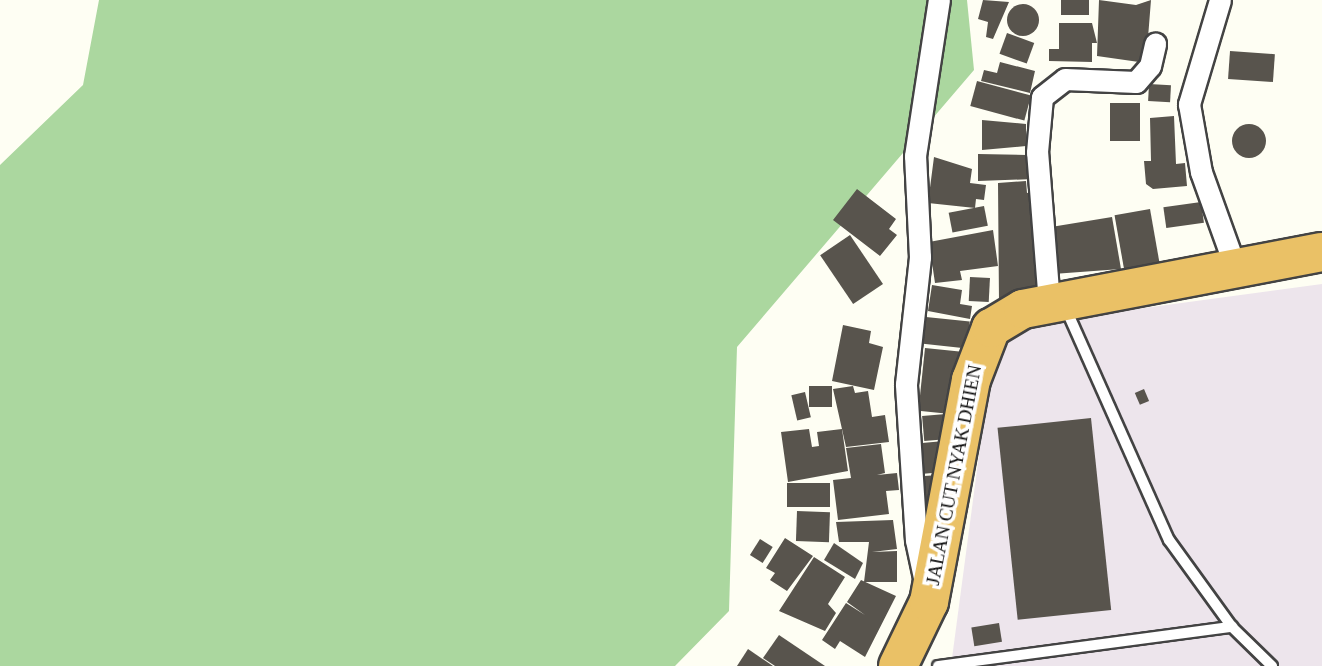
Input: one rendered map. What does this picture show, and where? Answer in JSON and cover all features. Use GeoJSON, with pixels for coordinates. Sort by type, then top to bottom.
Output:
{"type":"FeatureCollection","features":[{"type":"Feature","properties":{"kind":"highway","name":"JALAN CUT NYAK DHIEN"},"geometry":{"type":"LineString","coordinates":[[898,666],[929,602],[979,349],[1005,317],[1056,302],[1237,272],[1322,252]]}},
{"type":"Feature","properties":{"kind":"street"},"geometry":{"type":"LineString","coordinates":[[929,602],[916,540],[906,384],[920,257],[915,156],[939,0]]}},
{"type":"Feature","properties":{"kind":"street"},"geometry":{"type":"LineString","coordinates":[[1220,0],[1189,104],[1201,172],[1237,272]]}},
{"type":"Feature","properties":{"kind":"street"},"geometry":{"type":"LineString","coordinates":[[1056,302],[1037,152],[1042,97],[1065,79],[1136,82],[1150,66],[1155,44]]}},
{"type":"Feature","properties":{"kind":"lane"},"geometry":{"type":"LineString","coordinates":[[1056,302],[1145,495],[1183,561],[1232,627],[1272,666]]}},
{"type":"Feature","properties":{"kind":"lane"},"geometry":{"type":"LineString","coordinates":[[938,666],[1232,627]]}},
{"type":"Feature","properties":{"kind":"shaded area"},"geometry":{"type":"Polygon","coordinates":[[[1322,284],[1322,666],[951,666],[990,372],[1003,340],[1026,324],[1322,284]]]}},
{"type":"Feature","properties":{"kind":"green space"},"geometry":{"type":"Polygon","coordinates":[[[99,0],[967,0],[974,70],[737,347],[729,611],[675,666],[0,666],[0,165],[83,85],[99,0]]]}},
{"type":"Feature","properties":{"kind":"building"},"geometry":{"type":"Polygon","coordinates":[[[983,0],[1009,2],[993,39],[986,37],[988,22],[978,19],[983,0]]]}},
{"type":"Feature","properties":{"kind":"building"},"geometry":{"type":"Polygon","coordinates":[[[1061,0],[1089,0],[1089,15],[1061,15],[1061,0]]]}},
{"type":"Feature","properties":{"kind":"building"},"geometry":{"type":"Polygon","coordinates":[[[1099,0],[1136,5],[1151,0],[1146,63],[1097,56],[1099,0]]]}},
{"type":"Feature","properties":{"kind":"building"},"geometry":{"type":"Polygon","coordinates":[[[1023,4],[1035,8],[1039,20],[1035,32],[1023,36],[1011,32],[1007,20],[1011,8],[1023,4]]]}},
{"type":"Feature","properties":{"kind":"building"},"geometry":{"type":"Polygon","coordinates":[[[1059,23],[1092,23],[1097,43],[1092,43],[1092,62],[1049,61],[1049,49],[1059,49],[1059,23]]]}},
{"type":"Feature","properties":{"kind":"building"},"geometry":{"type":"Polygon","coordinates":[[[1007,33],[1034,43],[1027,64],[999,54],[1007,33]]]}},
{"type":"Feature","properties":{"kind":"building"},"geometry":{"type":"Polygon","coordinates":[[[1230,51],[1275,54],[1273,82],[1228,79],[1230,51]]]}},
{"type":"Feature","properties":{"kind":"building"},"geometry":{"type":"Polygon","coordinates":[[[1000,62],[1035,71],[1030,93],[981,81],[984,70],[997,73],[1000,62]]]}},
{"type":"Feature","properties":{"kind":"building"},"geometry":{"type":"Polygon","coordinates":[[[977,81],[1031,95],[1024,121],[970,106],[977,81]]]}},
{"type":"Feature","properties":{"kind":"building"},"geometry":{"type":"Polygon","coordinates":[[[1149,84],[1171,85],[1170,102],[1148,101],[1149,84]]]}},
{"type":"Feature","properties":{"kind":"building"},"geometry":{"type":"Polygon","coordinates":[[[1110,103],[1140,103],[1140,141],[1110,141],[1110,103]]]}},
{"type":"Feature","properties":{"kind":"building"},"geometry":{"type":"Polygon","coordinates":[[[1174,116],[1176,164],[1185,163],[1187,186],[1153,189],[1146,184],[1144,161],[1151,161],[1150,118],[1174,116]]]}},
{"type":"Feature","properties":{"kind":"building"},"geometry":{"type":"Polygon","coordinates":[[[982,120],[1026,124],[1026,146],[982,150],[982,120]]]}},
{"type":"Feature","properties":{"kind":"building"},"geometry":{"type":"Polygon","coordinates":[[[1249,124],[1261,129],[1266,141],[1261,153],[1249,158],[1237,153],[1232,141],[1237,129],[1249,124]]]}},
{"type":"Feature","properties":{"kind":"building"},"geometry":{"type":"Polygon","coordinates":[[[978,154],[1027,155],[1034,179],[978,181],[978,154]]]}},
{"type":"Feature","properties":{"kind":"building"},"geometry":{"type":"Polygon","coordinates":[[[934,157],[972,169],[970,183],[986,185],[984,200],[976,199],[975,208],[928,203],[934,157]]]}},
{"type":"Feature","properties":{"kind":"building"},"geometry":{"type":"Polygon","coordinates":[[[1026,181],[1027,193],[1035,192],[1039,295],[999,303],[998,183],[1026,181]]]}},
{"type":"Feature","properties":{"kind":"building"},"geometry":{"type":"Polygon","coordinates":[[[857,189],[896,219],[889,229],[897,235],[880,256],[833,220],[857,189]]]}},
{"type":"Feature","properties":{"kind":"building"},"geometry":{"type":"Polygon","coordinates":[[[1201,202],[1204,223],[1166,228],[1163,207],[1201,202]]]}},
{"type":"Feature","properties":{"kind":"building"},"geometry":{"type":"Polygon","coordinates":[[[984,206],[988,226],[952,233],[949,213],[984,206]]]}},
{"type":"Feature","properties":{"kind":"building"},"geometry":{"type":"Polygon","coordinates":[[[1150,209],[1160,266],[1125,272],[1115,215],[1150,209]]]}},
{"type":"Feature","properties":{"kind":"building"},"geometry":{"type":"Polygon","coordinates":[[[1112,217],[1121,269],[1053,274],[1051,227],[1112,217]]]}},
{"type":"Feature","properties":{"kind":"building"},"geometry":{"type":"Polygon","coordinates":[[[993,230],[998,266],[960,271],[962,280],[935,283],[929,242],[993,230]]]}},
{"type":"Feature","properties":{"kind":"building"},"geometry":{"type":"Polygon","coordinates":[[[850,235],[883,284],[853,304],[820,255],[850,235]]]}},
{"type":"Feature","properties":{"kind":"building"},"geometry":{"type":"Polygon","coordinates":[[[970,277],[990,278],[989,302],[969,301],[970,277]]]}},
{"type":"Feature","properties":{"kind":"building"},"geometry":{"type":"Polygon","coordinates":[[[932,285],[962,290],[960,304],[972,306],[970,319],[928,311],[932,285]]]}},
{"type":"Feature","properties":{"kind":"building"},"geometry":{"type":"Polygon","coordinates":[[[926,317],[970,322],[967,348],[923,344],[926,317]]]}},
{"type":"Feature","properties":{"kind":"building"},"geometry":{"type":"Polygon","coordinates":[[[843,325],[871,331],[869,343],[883,347],[874,390],[832,381],[843,325]]]}},
{"type":"Feature","properties":{"kind":"building"},"geometry":{"type":"Polygon","coordinates":[[[925,348],[962,352],[955,415],[918,411],[925,348]]]}},
{"type":"Feature","properties":{"kind":"building"},"geometry":{"type":"Polygon","coordinates":[[[809,386],[832,386],[832,407],[809,407],[809,386]]]}},
{"type":"Feature","properties":{"kind":"building"},"geometry":{"type":"Polygon","coordinates":[[[853,386],[855,393],[868,391],[872,417],[885,415],[889,442],[846,447],[833,389],[853,386]]]}},
{"type":"Feature","properties":{"kind":"building"},"geometry":{"type":"Polygon","coordinates":[[[1144,389],[1149,401],[1140,405],[1135,393],[1144,389]]]}},
{"type":"Feature","properties":{"kind":"building"},"geometry":{"type":"Polygon","coordinates":[[[805,392],[811,417],[797,420],[791,395],[805,392]]]}},
{"type":"Feature","properties":{"kind":"building"},"geometry":{"type":"Polygon","coordinates":[[[946,414],[948,439],[924,441],[922,416],[946,414]]]}},
{"type":"Feature","properties":{"kind":"building"},"geometry":{"type":"Polygon","coordinates":[[[1091,418],[1111,610],[1018,620],[998,428],[1091,418]]]}},
{"type":"Feature","properties":{"kind":"building"},"geometry":{"type":"Polygon","coordinates":[[[809,429],[812,447],[819,446],[817,432],[842,429],[848,471],[788,482],[781,432],[809,429]]]}},
{"type":"Feature","properties":{"kind":"building"},"geometry":{"type":"Polygon","coordinates":[[[944,441],[943,472],[921,474],[922,443],[944,441]]]}},
{"type":"Feature","properties":{"kind":"building"},"geometry":{"type":"Polygon","coordinates":[[[881,444],[885,473],[877,475],[897,473],[899,490],[886,491],[889,514],[838,520],[833,480],[851,478],[846,448],[881,444]]]}},
{"type":"Feature","properties":{"kind":"building"},"geometry":{"type":"Polygon","coordinates":[[[939,475],[941,501],[926,502],[924,476],[939,475]]]}},
{"type":"Feature","properties":{"kind":"building"},"geometry":{"type":"Polygon","coordinates":[[[787,483],[830,483],[830,507],[787,507],[787,483]]]}},
{"type":"Feature","properties":{"kind":"building"},"geometry":{"type":"Polygon","coordinates":[[[797,511],[830,512],[829,542],[796,541],[797,511]]]}},
{"type":"Feature","properties":{"kind":"building"},"geometry":{"type":"Polygon","coordinates":[[[893,520],[897,549],[872,552],[897,551],[897,582],[864,582],[869,542],[839,542],[836,522],[893,520]]]}},
{"type":"Feature","properties":{"kind":"building"},"geometry":{"type":"Polygon","coordinates":[[[785,538],[813,556],[787,591],[770,580],[775,573],[766,568],[785,538]]]}},
{"type":"Feature","properties":{"kind":"building"},"geometry":{"type":"Polygon","coordinates":[[[760,539],[773,547],[763,563],[750,555],[760,539]]]}},
{"type":"Feature","properties":{"kind":"building"},"geometry":{"type":"Polygon","coordinates":[[[834,543],[863,563],[855,579],[824,560],[834,543]]]}},
{"type":"Feature","properties":{"kind":"building"},"geometry":{"type":"Polygon","coordinates":[[[814,557],[845,577],[828,604],[836,613],[825,631],[779,611],[814,557]]]}},
{"type":"Feature","properties":{"kind":"building"},"geometry":{"type":"Polygon","coordinates":[[[861,580],[896,596],[865,657],[840,641],[835,649],[822,640],[846,603],[865,615],[847,602],[861,580]]]}},
{"type":"Feature","properties":{"kind":"building"},"geometry":{"type":"Polygon","coordinates":[[[999,623],[1002,642],[974,646],[971,627],[999,623]]]}},
{"type":"Feature","properties":{"kind":"building"},"geometry":{"type":"Polygon","coordinates":[[[779,635],[825,666],[775,666],[763,658],[779,635]]]}},
{"type":"Feature","properties":{"kind":"building"},"geometry":{"type":"Polygon","coordinates":[[[748,649],[773,666],[737,666],[748,649]]]}}]}
